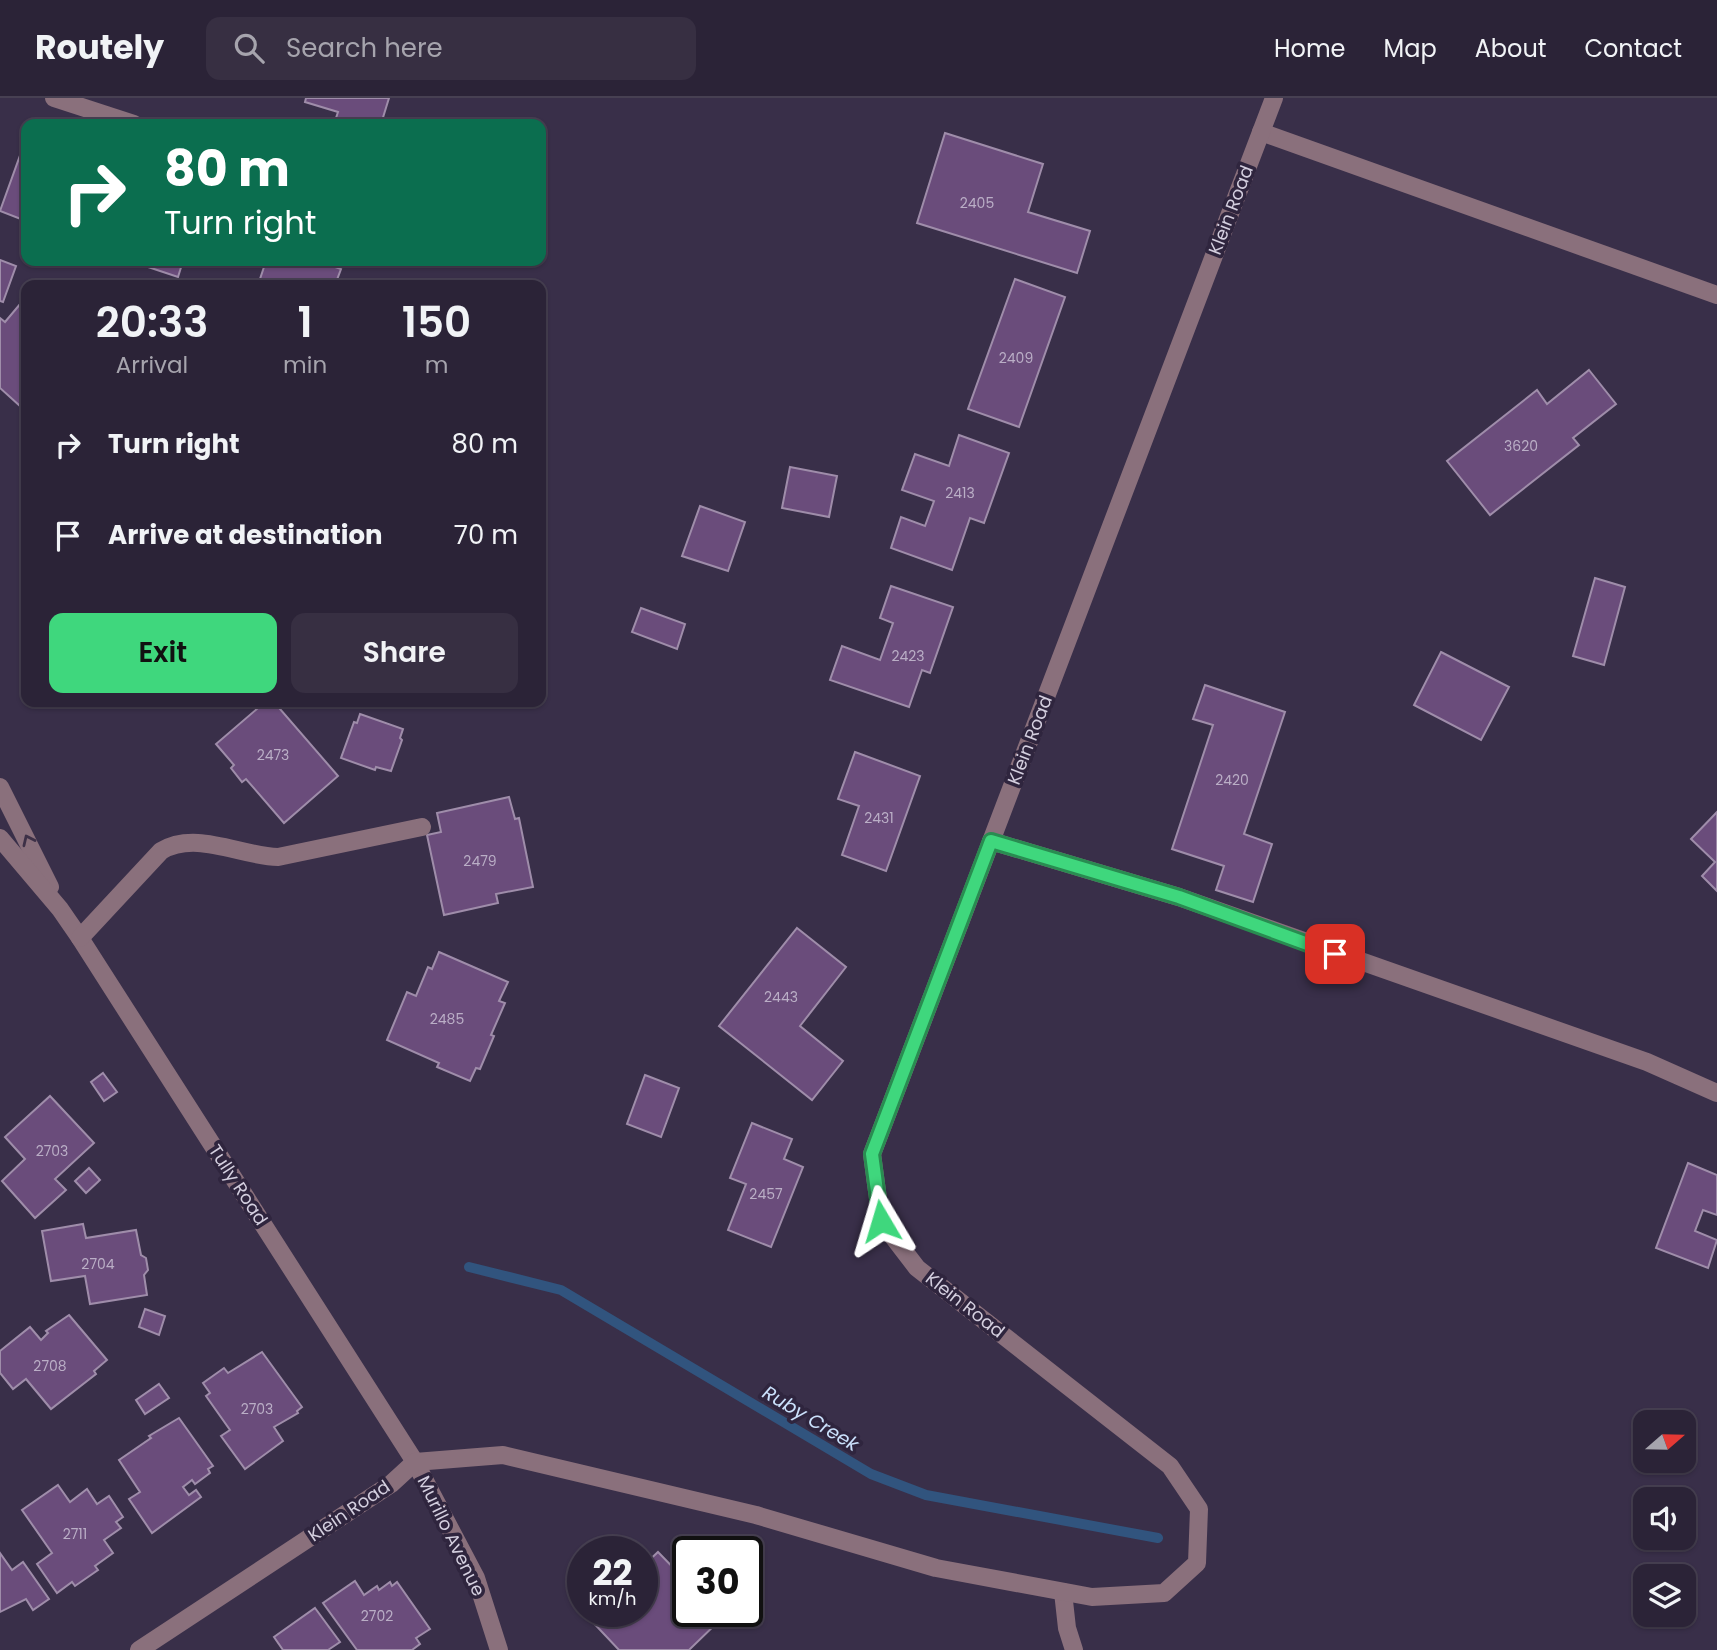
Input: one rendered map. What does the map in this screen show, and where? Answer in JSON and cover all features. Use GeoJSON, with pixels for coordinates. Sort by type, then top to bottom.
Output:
{"type":"FeatureCollection","features":[{"type":"Feature","properties":{"kind":"street"},"geometry":{"type":"LineString","coordinates":[[54,98],[119,119]]}},
{"type":"Feature","properties":{"kind":"street","name":"Klein Road"},"geometry":{"type":"LineString","coordinates":[[139,1650],[391,1484],[415,1462],[503,1455],[756,1515],[936,1568],[1091,1597],[1164,1592],[1197,1563],[1199,1509],[1170,1466],[918,1268],[881,1221],[872,1154],[1274,98]]}},
{"type":"Feature","properties":{"kind":"street"},"geometry":{"type":"LineString","coordinates":[[1261,132],[1717,295]]}},
{"type":"Feature","properties":{"kind":"street","name":"Tully Road"},"geometry":{"type":"LineString","coordinates":[[0,788],[60,909],[415,1462]]}},
{"type":"Feature","properties":{"kind":"street"},"geometry":{"type":"LineString","coordinates":[[79,938],[161,852],[174,845],[211,845],[258,856],[278,857],[301,855],[422,827]]}},
{"type":"Feature","properties":{"kind":"street","name":"Tully Road"},"geometry":{"type":"LineString","coordinates":[[0,838],[60,909]]}},
{"type":"Feature","properties":{"kind":"street"},"geometry":{"type":"LineString","coordinates":[[991,841],[1179,897],[1647,1062],[1717,1093]]}},
{"type":"Feature","properties":{"kind":"street","name":"Murillo Avenue"},"geometry":{"type":"LineString","coordinates":[[415,1462],[475,1578],[499,1650]]}},
{"type":"Feature","properties":{"kind":"street"},"geometry":{"type":"LineString","coordinates":[[1063,1592],[1067,1628],[1074,1650]]}},
{"type":"Feature","properties":{"kind":"building"},"geometry":{"type":"Polygon","coordinates":[[[306,98],[389,98],[383,119],[336,119],[338,112],[305,102],[306,98]]]}},
{"type":"Feature","properties":{"kind":"building"},"geometry":{"type":"Polygon","coordinates":[[[945,133],[1043,164],[1028,212],[1090,231],[1077,273],[917,223],[945,133]]]}},
{"type":"Feature","properties":{"kind":"building"},"geometry":{"type":"Polygon","coordinates":[[[21,153],[21,219],[0,211],[21,153]]]}},
{"type":"Feature","properties":{"kind":"building"},"geometry":{"type":"Polygon","coordinates":[[[0,260],[16,266],[3,302],[0,301],[0,260]]]}},
{"type":"Feature","properties":{"kind":"building"},"geometry":{"type":"Polygon","coordinates":[[[145,266],[181,266],[178,277],[145,266]]]}},
{"type":"Feature","properties":{"kind":"building"},"geometry":{"type":"Polygon","coordinates":[[[264,266],[332,266],[341,269],[337,280],[260,280],[264,266]]]}},
{"type":"Feature","properties":{"kind":"building"},"geometry":{"type":"Polygon","coordinates":[[[1015,279],[1065,297],[1019,427],[968,409],[1015,279]]]}},
{"type":"Feature","properties":{"kind":"building"},"geometry":{"type":"Polygon","coordinates":[[[21,303],[20,406],[0,388],[0,318],[5,322],[21,303]]]}},
{"type":"Feature","properties":{"kind":"building"},"geometry":{"type":"Polygon","coordinates":[[[1589,370],[1616,404],[1573,438],[1579,445],[1490,515],[1447,461],[1537,390],[1547,404],[1589,370]]]}},
{"type":"Feature","properties":{"kind":"building"},"geometry":{"type":"Polygon","coordinates":[[[959,435],[1009,453],[984,523],[970,518],[952,570],[891,548],[901,517],[925,526],[934,501],[902,490],[915,454],[949,466],[959,435]]]}},
{"type":"Feature","properties":{"kind":"building"},"geometry":{"type":"Polygon","coordinates":[[[790,467],[837,476],[829,517],[782,508],[790,467]]]}},
{"type":"Feature","properties":{"kind":"building"},"geometry":{"type":"Polygon","coordinates":[[[700,506],[745,522],[728,571],[682,556],[700,506]]]}},
{"type":"Feature","properties":{"kind":"building"},"geometry":{"type":"Polygon","coordinates":[[[1595,578],[1625,587],[1604,665],[1573,656],[1595,578]]]}},
{"type":"Feature","properties":{"kind":"building"},"geometry":{"type":"Polygon","coordinates":[[[891,586],[953,607],[930,673],[922,670],[909,707],[830,680],[842,646],[880,660],[893,623],[880,618],[891,586]]]}},
{"type":"Feature","properties":{"kind":"building"},"geometry":{"type":"Polygon","coordinates":[[[641,608],[685,624],[677,649],[632,632],[641,608]]]}},
{"type":"Feature","properties":{"kind":"building"},"geometry":{"type":"Polygon","coordinates":[[[1441,652],[1509,687],[1481,740],[1414,705],[1441,652]]]}},
{"type":"Feature","properties":{"kind":"building"},"geometry":{"type":"Polygon","coordinates":[[[1205,685],[1285,712],[1244,834],[1272,844],[1253,902],[1216,890],[1224,866],[1172,849],[1213,725],[1193,719],[1205,685]]]}},
{"type":"Feature","properties":{"kind":"building"},"geometry":{"type":"Polygon","coordinates":[[[259,707],[278,707],[338,776],[284,823],[246,779],[242,782],[231,768],[234,765],[216,744],[259,707]]]}},
{"type":"Feature","properties":{"kind":"building"},"geometry":{"type":"Polygon","coordinates":[[[360,714],[403,729],[391,771],[376,767],[375,770],[341,758],[354,722],[357,723],[360,714]]]}},
{"type":"Feature","properties":{"kind":"building"},"geometry":{"type":"Polygon","coordinates":[[[855,752],[920,776],[886,871],[842,855],[859,806],[838,799],[855,752]]]}},
{"type":"Feature","properties":{"kind":"building"},"geometry":{"type":"Polygon","coordinates":[[[509,797],[515,819],[519,818],[533,887],[496,894],[498,903],[444,915],[427,835],[441,832],[437,813],[509,797]]]}},
{"type":"Feature","properties":{"kind":"building"},"geometry":{"type":"Polygon","coordinates":[[[1717,812],[1717,891],[1702,876],[1715,862],[1691,839],[1717,812]]]}},
{"type":"Feature","properties":{"kind":"building"},"geometry":{"type":"Polygon","coordinates":[[[797,928],[846,967],[800,1026],[843,1061],[812,1100],[719,1026],[797,928]]]}},
{"type":"Feature","properties":{"kind":"building"},"geometry":{"type":"Polygon","coordinates":[[[439,952],[508,982],[499,1001],[505,1003],[491,1035],[494,1036],[480,1069],[476,1068],[470,1081],[437,1067],[439,1063],[387,1040],[407,992],[416,996],[428,967],[432,969],[439,952]]]}},
{"type":"Feature","properties":{"kind":"building"},"geometry":{"type":"Polygon","coordinates":[[[103,1073],[117,1092],[104,1101],[91,1082],[103,1073]]]}},
{"type":"Feature","properties":{"kind":"building"},"geometry":{"type":"Polygon","coordinates":[[[645,1075],[679,1088],[661,1137],[627,1124],[645,1075]]]}},
{"type":"Feature","properties":{"kind":"building"},"geometry":{"type":"Polygon","coordinates":[[[50,1096],[94,1143],[55,1179],[66,1190],[35,1218],[2,1181],[25,1159],[5,1137],[50,1096]]]}},
{"type":"Feature","properties":{"kind":"building"},"geometry":{"type":"Polygon","coordinates":[[[752,1123],[792,1139],[784,1159],[803,1167],[771,1247],[728,1230],[746,1184],[730,1178],[752,1123]]]}},
{"type":"Feature","properties":{"kind":"building"},"geometry":{"type":"Polygon","coordinates":[[[1688,1163],[1717,1175],[1717,1215],[1703,1210],[1695,1231],[1717,1240],[1708,1268],[1656,1248],[1688,1163]]]}},
{"type":"Feature","properties":{"kind":"building"},"geometry":{"type":"Polygon","coordinates":[[[89,1168],[100,1180],[86,1193],[75,1181],[89,1168]]]}},
{"type":"Feature","properties":{"kind":"building"},"geometry":{"type":"Polygon","coordinates":[[[83,1224],[86,1238],[136,1230],[141,1255],[146,1258],[148,1270],[144,1275],[147,1295],[90,1304],[85,1276],[51,1281],[42,1231],[83,1224]]]}},
{"type":"Feature","properties":{"kind":"building"},"geometry":{"type":"Polygon","coordinates":[[[145,1309],[165,1316],[159,1335],[139,1327],[145,1309]]]}},
{"type":"Feature","properties":{"kind":"building"},"geometry":{"type":"Polygon","coordinates":[[[69,1315],[107,1360],[94,1371],[96,1374],[51,1409],[26,1379],[13,1389],[0,1373],[0,1351],[30,1327],[41,1340],[48,1333],[46,1331],[69,1315]]]}},
{"type":"Feature","properties":{"kind":"building"},"geometry":{"type":"Polygon","coordinates":[[[262,1352],[302,1407],[298,1413],[274,1427],[283,1441],[245,1469],[221,1436],[230,1430],[206,1396],[210,1393],[203,1383],[224,1368],[228,1373],[262,1352]]]}},
{"type":"Feature","properties":{"kind":"building"},"geometry":{"type":"Polygon","coordinates":[[[159,1384],[169,1398],[145,1414],[136,1400],[159,1384]]]}},
{"type":"Feature","properties":{"kind":"building"},"geometry":{"type":"Polygon","coordinates":[[[179,1418],[213,1466],[208,1469],[210,1473],[195,1484],[192,1480],[183,1487],[189,1495],[196,1490],[201,1497],[152,1533],[129,1499],[140,1492],[119,1460],[151,1438],[149,1436],[179,1418]]]}},
{"type":"Feature","properties":{"kind":"building"},"geometry":{"type":"Polygon","coordinates":[[[58,1485],[70,1502],[87,1489],[97,1504],[109,1496],[123,1517],[116,1522],[121,1528],[104,1540],[113,1553],[95,1566],[98,1570],[75,1586],[72,1582],[57,1593],[37,1564],[52,1553],[22,1510],[58,1485]]]}},
{"type":"Feature","properties":{"kind":"building"},"geometry":{"type":"Polygon","coordinates":[[[658,1552],[672,1566],[672,1627],[713,1627],[689,1650],[619,1650],[597,1627],[658,1627],[658,1552]]]}},
{"type":"Feature","properties":{"kind":"building"},"geometry":{"type":"Polygon","coordinates":[[[0,1553],[12,1570],[23,1562],[49,1599],[33,1610],[26,1599],[0,1612],[0,1553]]]}},
{"type":"Feature","properties":{"kind":"building"},"geometry":{"type":"Polygon","coordinates":[[[355,1581],[364,1595],[377,1586],[379,1590],[390,1582],[392,1586],[397,1582],[430,1629],[416,1638],[420,1644],[412,1650],[357,1650],[323,1603],[355,1581]]]}},
{"type":"Feature","properties":{"kind":"building"},"geometry":{"type":"Polygon","coordinates":[[[315,1608],[340,1642],[328,1650],[283,1650],[274,1637],[315,1608]]]}},
{"type":"Feature","properties":{"kind":"waterway","name":"Ruby Creek"},"geometry":{"type":"LineString","coordinates":[[469,1267],[561,1290],[871,1474],[926,1495],[1158,1538]]}},
{"type":"Feature","properties":{"kind":"route"},"geometry":{"type":"LineString","coordinates":[[881,1221],[872,1154],[991,841],[1179,897],[1335,954]]}}]}
